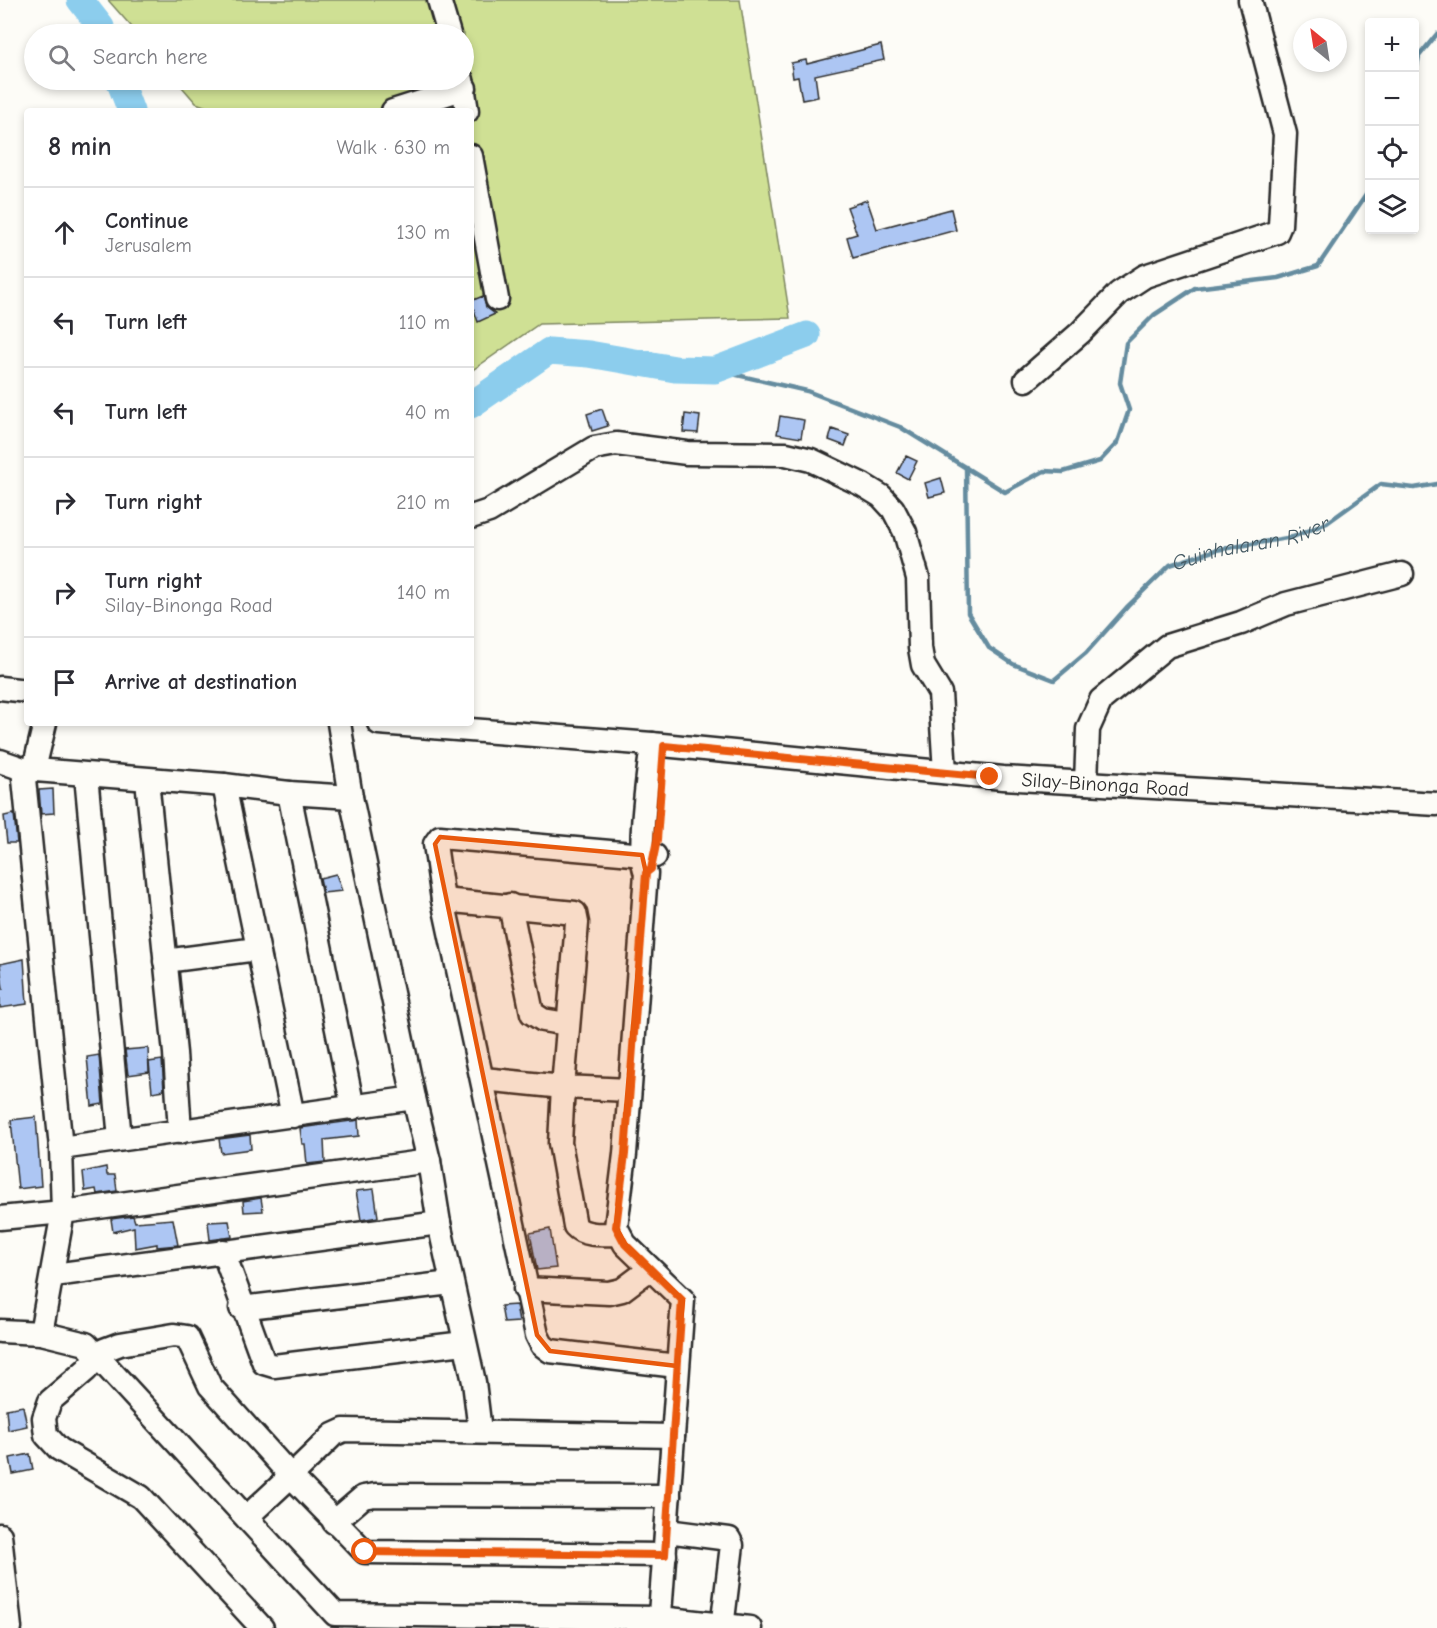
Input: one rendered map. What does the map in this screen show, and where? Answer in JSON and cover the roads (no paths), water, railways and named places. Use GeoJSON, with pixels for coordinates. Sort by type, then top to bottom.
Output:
{"type":"FeatureCollection","features":[{"type":"Feature","properties":{"kind":"street"},"geometry":{"type":"LineString","coordinates":[[439,0],[446,24]]}},
{"type":"Feature","properties":{"kind":"street"},"geometry":{"type":"LineString","coordinates":[[1026,380],[1080,333],[1119,293],[1144,276],[1276,232],[1280,225],[1285,134],[1250,0]]}},
{"type":"Feature","properties":{"kind":"street"},"geometry":{"type":"LineString","coordinates":[[401,108],[447,90]]}},
{"type":"Feature","properties":{"kind":"street"},"geometry":{"type":"LineString","coordinates":[[464,90],[467,108]]}},
{"type":"Feature","properties":{"kind":"street"},"geometry":{"type":"LineString","coordinates":[[474,172],[497,299]]}},
{"type":"Feature","properties":{"kind":"street"},"geometry":{"type":"LineString","coordinates":[[474,516],[489,511],[594,448],[616,444],[687,453],[786,454],[811,460],[863,485],[880,496],[893,509],[905,532],[918,578],[920,648],[923,665],[940,693],[945,772]]}},
{"type":"Feature","properties":{"kind":"street"},"geometry":{"type":"LineString","coordinates":[[1086,783],[1088,729],[1101,700],[1167,646],[1241,623],[1286,604],[1402,574]]}},
{"type":"Feature","properties":{"kind":"street"},"geometry":{"type":"LineString","coordinates":[[0,688],[24,691]]}},
{"type":"Feature","properties":{"kind":"street"},"geometry":{"type":"LineString","coordinates":[[41,1333],[54,1275],[63,1212],[61,1148],[29,769],[44,726]]}},
{"type":"Feature","properties":{"kind":"street"},"geometry":{"type":"LineString","coordinates":[[339,726],[351,797],[429,1161],[451,1283],[474,1382],[480,1431]]}},
{"type":"Feature","properties":{"kind":"street","name":"Silay-Binonga Road"},"geometry":{"type":"LineString","coordinates":[[417,726],[1086,783],[1437,804]]}},
{"type":"Feature","properties":{"kind":"street"},"geometry":{"type":"LineString","coordinates":[[658,745],[625,1154],[616,1213],[618,1234],[682,1300],[660,1623]]}},
{"type":"Feature","properties":{"kind":"street"},"geometry":{"type":"LineString","coordinates":[[0,761],[29,769],[86,775],[351,797]]}},
{"type":"Feature","properties":{"kind":"street"},"geometry":{"type":"LineString","coordinates":[[86,775],[120,1139]]}},
{"type":"Feature","properties":{"kind":"street"},"geometry":{"type":"LineString","coordinates":[[147,780],[175,1053],[180,1132]]}},
{"type":"Feature","properties":{"kind":"street"},"geometry":{"type":"LineString","coordinates":[[224,785],[293,1116]]}},
{"type":"Feature","properties":{"kind":"street"},"geometry":{"type":"LineString","coordinates":[[289,793],[353,1108]]}},
{"type":"Feature","properties":{"kind":"street"},"geometry":{"type":"LineString","coordinates":[[648,861],[440,837],[435,844],[443,900],[483,1079],[525,1289],[537,1335],[542,1345],[550,1351],[677,1366]]}},
{"type":"Feature","properties":{"kind":"street"},"geometry":{"type":"LineString","coordinates":[[443,900],[571,911],[576,916],[560,1143],[575,1226],[586,1233],[618,1234]]}},
{"type":"Feature","properties":{"kind":"street"},"geometry":{"type":"LineString","coordinates":[[510,905],[532,1012],[543,1020],[567,1024]]}},
{"type":"Feature","properties":{"kind":"street"},"geometry":{"type":"LineString","coordinates":[[165,961],[257,949]]}},
{"type":"Feature","properties":{"kind":"street"},"geometry":{"type":"LineString","coordinates":[[483,1079],[563,1087],[629,1090]]}},
{"type":"Feature","properties":{"kind":"street"},"geometry":{"type":"LineString","coordinates":[[61,1148],[414,1098]]}},
{"type":"Feature","properties":{"kind":"street"},"geometry":{"type":"LineString","coordinates":[[0,1218],[63,1212],[429,1161]]}},
{"type":"Feature","properties":{"kind":"street"},"geometry":{"type":"LineString","coordinates":[[54,1275],[439,1223]]}},
{"type":"Feature","properties":{"kind":"street"},"geometry":{"type":"LineString","coordinates":[[223,1251],[258,1353],[264,1364],[274,1366],[464,1344]]}},
{"type":"Feature","properties":{"kind":"street"},"geometry":{"type":"LineString","coordinates":[[525,1289],[609,1293],[622,1290],[650,1269]]}},
{"type":"Feature","properties":{"kind":"street"},"geometry":{"type":"LineString","coordinates":[[242,1308],[451,1283]]}},
{"type":"Feature","properties":{"kind":"street"},"geometry":{"type":"LineString","coordinates":[[0,1330],[41,1333],[86,1344],[248,1516],[328,1621],[660,1623],[750,1628]]}},
{"type":"Feature","properties":{"kind":"street"},"geometry":{"type":"LineString","coordinates":[[262,1628],[141,1497],[51,1444],[46,1435],[44,1418],[50,1401],[86,1370],[104,1350],[120,1344],[174,1335],[187,1337],[210,1386],[291,1476],[365,1552],[665,1555]]}},
{"type":"Feature","properties":{"kind":"street"},"geometry":{"type":"LineString","coordinates":[[248,1516],[333,1435],[344,1430],[673,1436]]}},
{"type":"Feature","properties":{"kind":"street"},"geometry":{"type":"LineString","coordinates":[[334,1522],[363,1497],[375,1495],[669,1496]]}},
{"type":"Feature","properties":{"kind":"street"},"geometry":{"type":"LineString","coordinates":[[667,1531],[729,1539],[732,1545],[722,1626]]}},
{"type":"Feature","properties":{"kind":"street"},"geometry":{"type":"LineString","coordinates":[[1,1545],[6,1616]]}},
{"type":"Feature","properties":{"kind":"waterway","name":"Guinhalaran River"},"geometry":{"type":"LineString","coordinates":[[80,0],[99,24]]}},
{"type":"Feature","properties":{"kind":"waterway"},"geometry":{"type":"LineString","coordinates":[[1416,72],[1419,56],[1437,34]]}},
{"type":"Feature","properties":{"kind":"waterway","name":"Guinhalaran River"},"geometry":{"type":"LineString","coordinates":[[123,90],[130,108]]}},
{"type":"Feature","properties":{"kind":"waterway"},"geometry":{"type":"LineString","coordinates":[[715,370],[807,391],[900,427],[1005,492],[1044,471],[1063,472],[1100,461],[1118,442],[1129,410],[1120,383],[1126,343],[1154,315],[1195,288],[1278,278],[1318,266],[1365,196]]}},
{"type":"Feature","properties":{"kind":"waterway","name":"Guinhalaran River"},"geometry":{"type":"LineString","coordinates":[[474,403],[549,351],[589,354],[675,369],[715,370],[807,335]]}},
{"type":"Feature","properties":{"kind":"waterway","name":"Guinhalaran River"},"geometry":{"type":"LineString","coordinates":[[966,467],[968,613],[989,648],[1013,664],[1054,680],[1086,653],[1128,606],[1170,565],[1216,550],[1293,537],[1327,523],[1381,484],[1414,488],[1437,484]]}}]}
